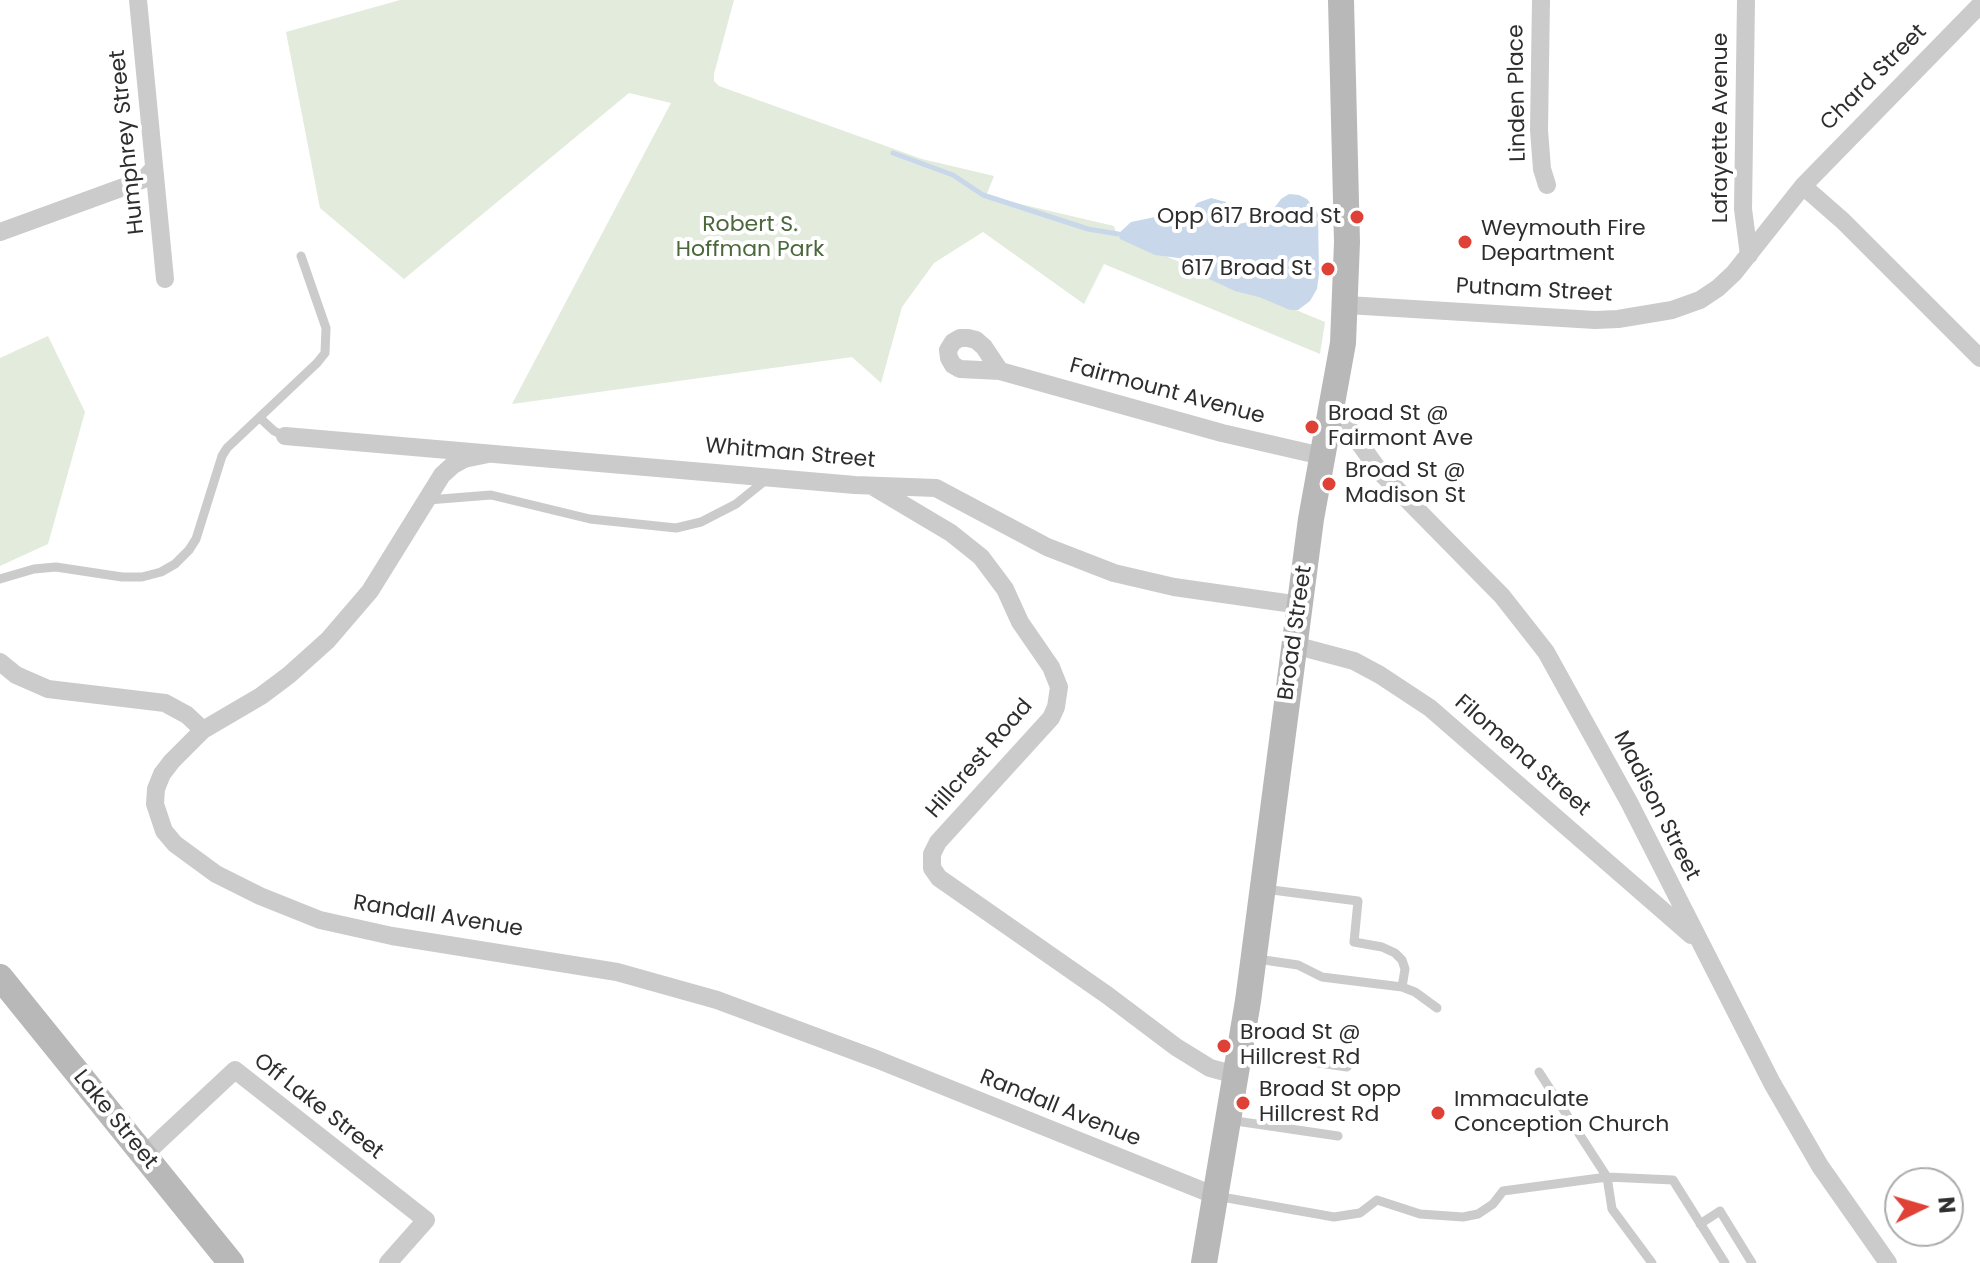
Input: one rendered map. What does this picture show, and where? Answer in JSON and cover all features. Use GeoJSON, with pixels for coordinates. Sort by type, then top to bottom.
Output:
{"type":"FeatureCollection","features":[{"type":"Feature","properties":{"kind":"main road","name":"Broad Street"},"geometry":{"type":"LineString","coordinates":[[1204,1263],[1238,1063],[1294,645],[1347,305],[1341,0]]}},
{"type":"Feature","properties":{"kind":"main road","name":"Lake Street"},"geometry":{"type":"LineString","coordinates":[[0,977],[231,1263]]}},
{"type":"Feature","properties":{"kind":"street","name":"Humphrey Street"},"geometry":{"type":"LineString","coordinates":[[138,0],[165,279]]}},
{"type":"Feature","properties":{"kind":"street","name":"Linden Place"},"geometry":{"type":"LineString","coordinates":[[1541,0],[1539,130],[1542,169],[1547,185]]}},
{"type":"Feature","properties":{"kind":"street","name":"Lafayette Avenue"},"geometry":{"type":"LineString","coordinates":[[1746,0],[1743,209],[1749,255]]}},
{"type":"Feature","properties":{"kind":"street","name":"Chard Street"},"geometry":{"type":"LineString","coordinates":[[1803,186],[1980,5]]}},
{"type":"Feature","properties":{"kind":"street"},"geometry":{"type":"LineString","coordinates":[[0,232],[132,184],[144,179],[154,168]]}},
{"type":"Feature","properties":{"kind":"street"},"geometry":{"type":"LineString","coordinates":[[1803,186],[1843,221],[1980,358]]}},
{"type":"Feature","properties":{"kind":"street","name":"Putnam Street"},"geometry":{"type":"LineString","coordinates":[[1347,305],[1595,320],[1632,318],[1672,310],[1700,300],[1718,288],[1749,255],[1803,186]]}},
{"type":"Feature","properties":{"kind":"street","name":"Fairmount Avenue"},"geometry":{"type":"LineString","coordinates":[[1000,371],[1222,433],[1322,456]]}},
{"type":"Feature","properties":{"kind":"street","name":"Madison Street"},"geometry":{"type":"LineString","coordinates":[[1333,406],[1380,472],[1502,596],[1546,652],[1615,775],[1772,1083],[1820,1166],[1888,1263]]}},
{"type":"Feature","properties":{"kind":"street","name":"Whitman Street"},"geometry":{"type":"LineString","coordinates":[[285,436],[769,478],[936,488],[1047,547],[1135,579],[1300,605]]}},
{"type":"Feature","properties":{"kind":"street","name":"Randall Avenue"},"geometry":{"type":"LineString","coordinates":[[488,454],[464,459],[442,475],[370,591],[328,640],[261,696],[203,730],[184,747],[162,774],[156,789],[158,817],[164,831],[193,859],[260,896],[320,920],[366,931],[550,960],[675,986],[818,1036],[1216,1196]]}},
{"type":"Feature","properties":{"kind":"street","name":"Hillcrest Road"},"geometry":{"type":"LineString","coordinates":[[872,486],[951,533],[981,557],[1005,589],[1020,622],[1051,667],[1059,687],[1051,718],[938,842],[932,854],[932,868],[939,878],[1176,1047],[1210,1068],[1238,1063]]}},
{"type":"Feature","properties":{"kind":"street","name":"Filomena Street"},"geometry":{"type":"LineString","coordinates":[[1294,645],[1354,661],[1430,708],[1697,941]]}},
{"type":"Feature","properties":{"kind":"street"},"geometry":{"type":"LineString","coordinates":[[0,662],[30,683],[48,689],[165,703],[187,715],[203,730]]}},
{"type":"Feature","properties":{"kind":"street","name":"Off Lake Street"},"geometry":{"type":"LineString","coordinates":[[144,1155],[235,1070],[426,1220],[388,1263]]}},
{"type":"Feature","properties":{"kind":"lane"},"geometry":{"type":"LineString","coordinates":[[0,579],[34,569],[56,567],[142,577],[175,564],[196,539],[227,448],[325,353],[326,328],[301,256]]}},
{"type":"Feature","properties":{"kind":"lane","name":"Whitman Street"},"geometry":{"type":"LineString","coordinates":[[260,418],[285,436]]}},
{"type":"Feature","properties":{"kind":"lane"},"geometry":{"type":"LineString","coordinates":[[425,501],[491,495],[590,519],[676,528],[701,522],[736,504],[769,478]]}},
{"type":"Feature","properties":{"kind":"lane"},"geometry":{"type":"LineString","coordinates":[[1262,889],[1358,901],[1354,942],[1382,947],[1395,953],[1405,969],[1402,987]]}},
{"type":"Feature","properties":{"kind":"lane"},"geometry":{"type":"LineString","coordinates":[[1253,959],[1298,965],[1322,977],[1402,987],[1415,992],[1437,1008]]}},
{"type":"Feature","properties":{"kind":"lane"},"geometry":{"type":"LineString","coordinates":[[1238,1063],[1347,1067]]}},
{"type":"Feature","properties":{"kind":"lane"},"geometry":{"type":"LineString","coordinates":[[1539,1072],[1607,1177],[1612,1209],[1652,1263]]}},
{"type":"Feature","properties":{"kind":"lane"},"geometry":{"type":"LineString","coordinates":[[1229,1120],[1338,1136]]}},
{"type":"Feature","properties":{"kind":"lane"},"geometry":{"type":"LineString","coordinates":[[1216,1196],[1334,1217],[1360,1213],[1377,1200],[1420,1214],[1463,1217],[1478,1214],[1493,1204],[1503,1191],[1607,1177],[1673,1180],[1725,1263]]}},
{"type":"Feature","properties":{"kind":"lane"},"geometry":{"type":"LineString","coordinates":[[1700,1224],[1720,1211],[1752,1263]]}},
{"type":"Feature","properties":{"kind":"green space","name":"Robert S. Hoffman Park"},"geometry":{"type":"Polygon","coordinates":[[[400,0],[734,0],[714,74],[714,81],[719,86],[922,159],[994,176],[986,196],[1114,226],[1117,236],[1325,322],[1320,354],[1104,264],[1084,304],[983,232],[934,263],[902,307],[881,383],[852,357],[512,404],[671,103],[629,93],[404,279],[320,208],[286,32],[400,0]]]}},
{"type":"Feature","properties":{"kind":"green space"},"geometry":{"type":"Polygon","coordinates":[[[48,336],[85,412],[48,544],[0,566],[0,358],[48,336]]]}},
{"type":"Feature","properties":{"kind":"water"},"geometry":{"type":"Polygon","coordinates":[[[1289,194],[1307,199],[1318,213],[1317,289],[1310,301],[1298,310],[1235,291],[1196,273],[1186,259],[1155,255],[1120,239],[1118,234],[1131,222],[1155,217],[1169,226],[1181,227],[1197,203],[1211,198],[1226,202],[1220,216],[1222,224],[1229,226],[1258,220],[1269,215],[1289,194]]]}},
{"type":"Feature","properties":{"kind":"waterway"},"geometry":{"type":"LineString","coordinates":[[893,153],[953,175],[983,195],[1088,229],[1118,234]]}},
{"type":"Feature","properties":{"kind":"place","name":"Opp 617 Broad St"},"geometry":{"type":"Point","coordinates":[1357,217]}},
{"type":"Feature","properties":{"kind":"place","name":"Weymouth Fire Department"},"geometry":{"type":"Point","coordinates":[1465,242]}},
{"type":"Feature","properties":{"kind":"place","name":"617 Broad St"},"geometry":{"type":"Point","coordinates":[1328,269]}},
{"type":"Feature","properties":{"kind":"place","name":"Broad St @ Fairmont Ave"},"geometry":{"type":"Point","coordinates":[1312,427]}},
{"type":"Feature","properties":{"kind":"place","name":"Broad St @ Madison St"},"geometry":{"type":"Point","coordinates":[1329,484]}},
{"type":"Feature","properties":{"kind":"place","name":"Broad St @ Hillcrest Rd"},"geometry":{"type":"Point","coordinates":[1224,1046]}},
{"type":"Feature","properties":{"kind":"place","name":"Broad St opp Hillcrest Rd"},"geometry":{"type":"Point","coordinates":[1243,1103]}},
{"type":"Feature","properties":{"kind":"place","name":"Immaculate Conception Church"},"geometry":{"type":"Point","coordinates":[1438,1113]}}]}
